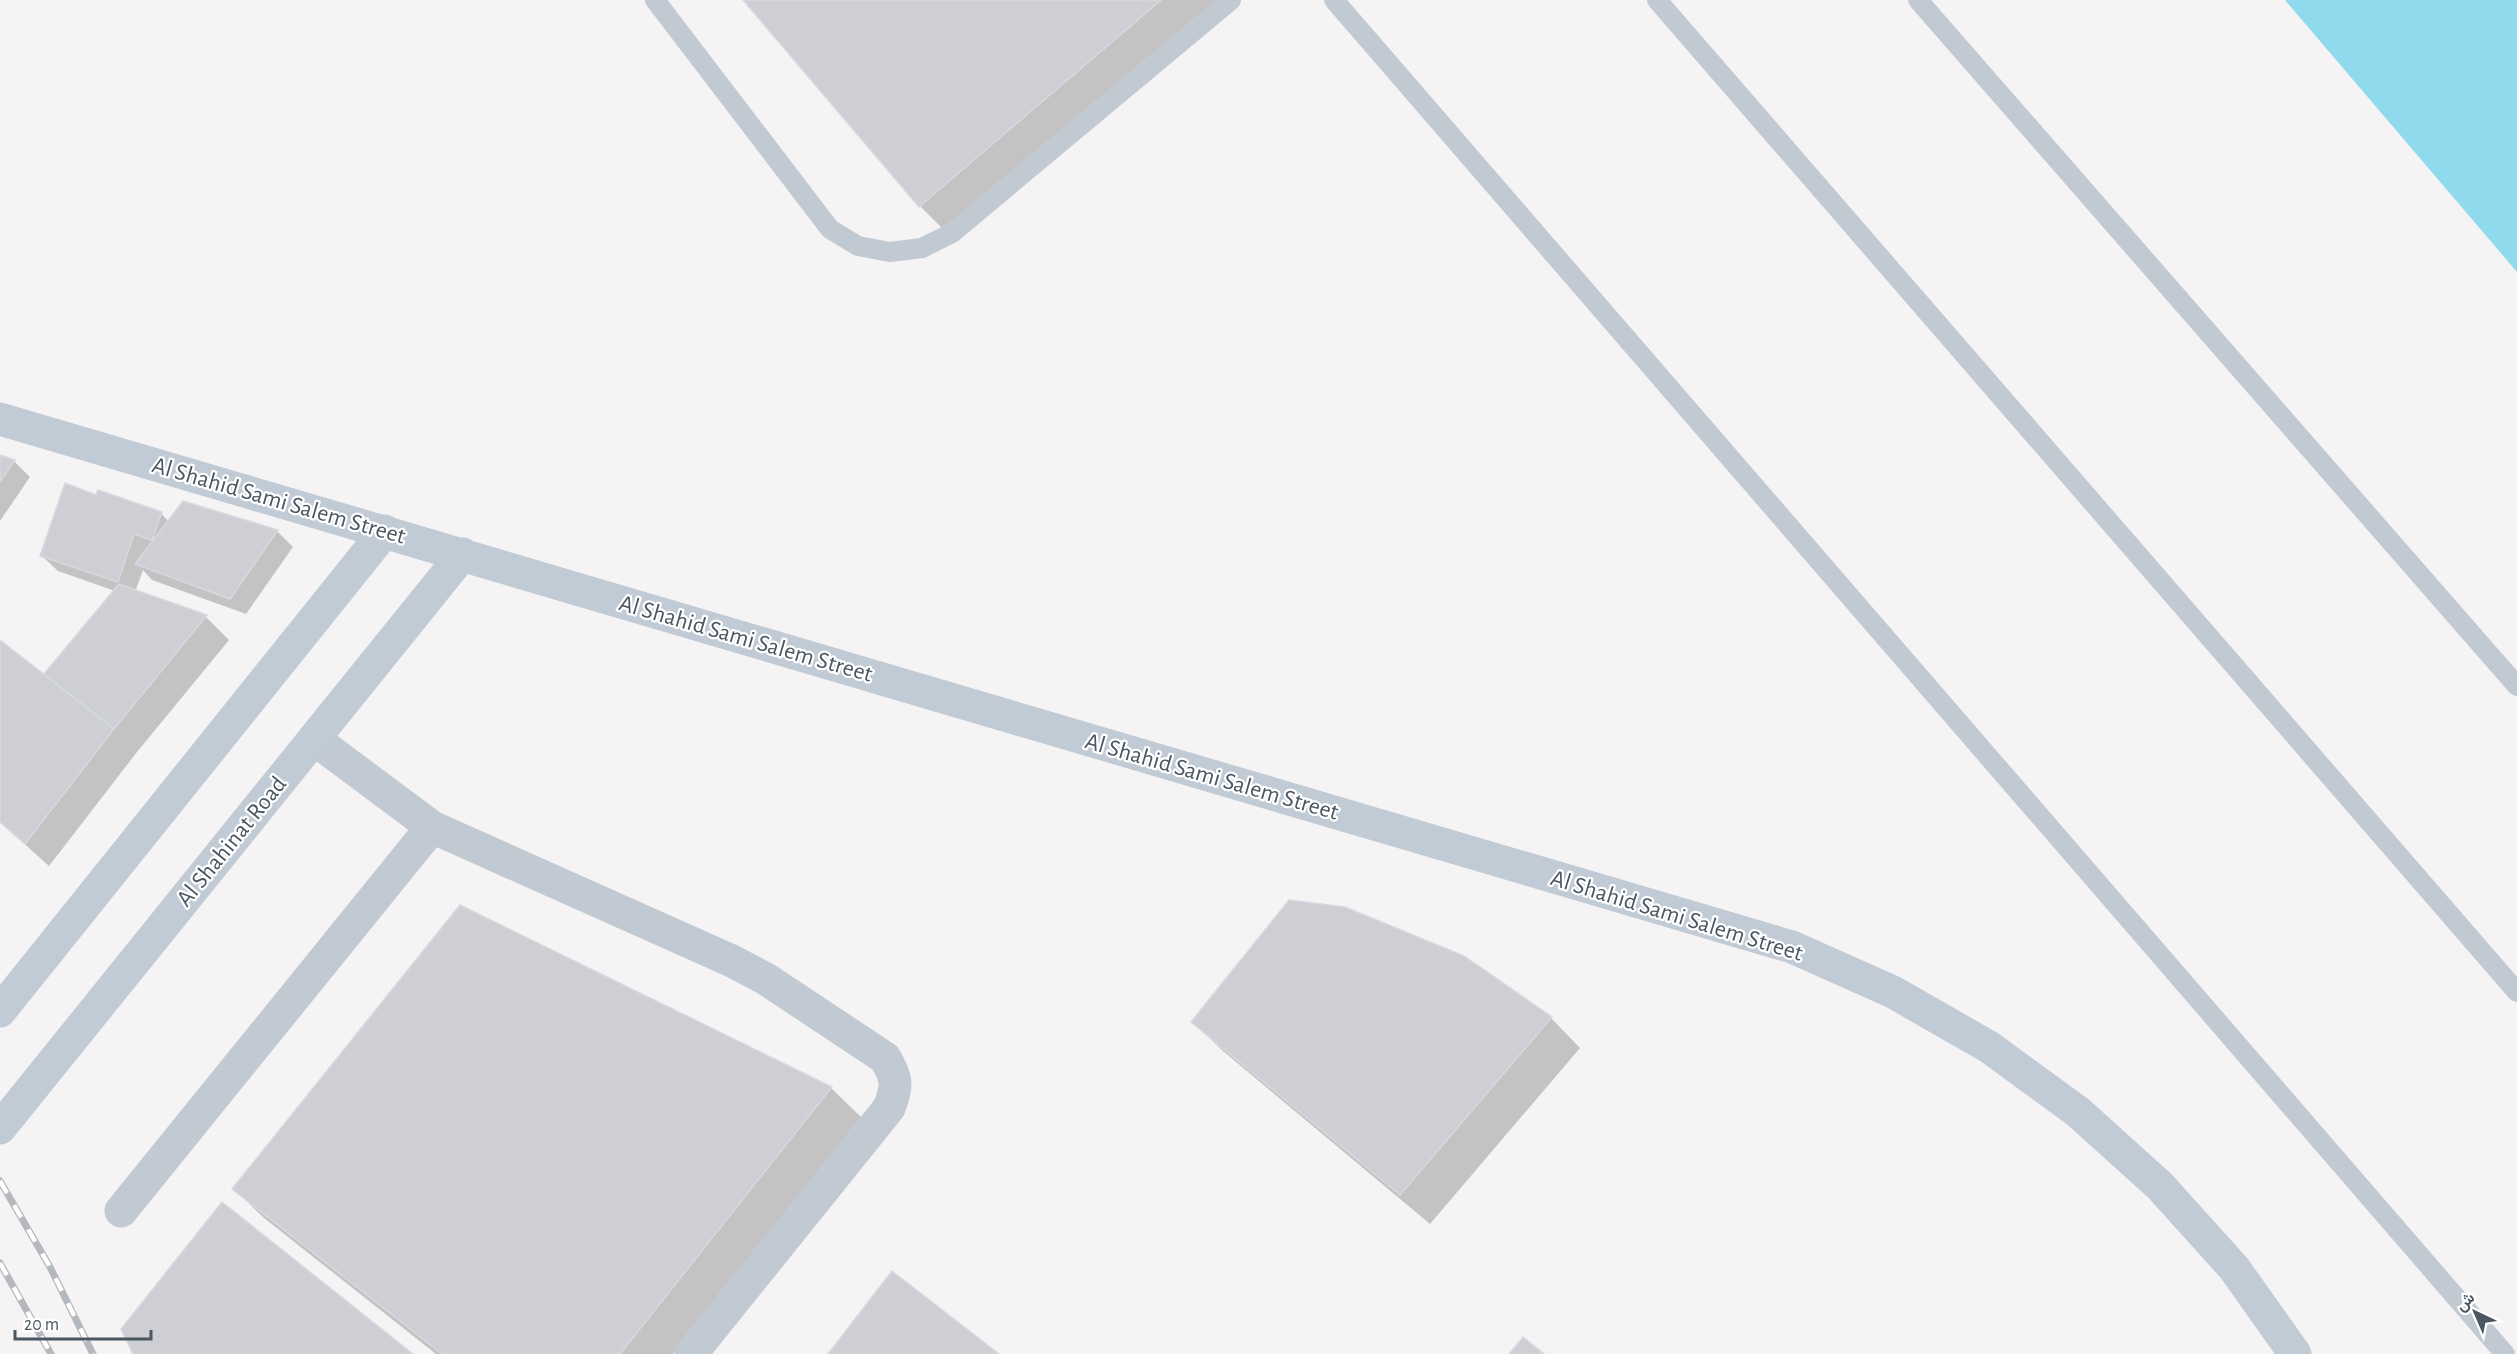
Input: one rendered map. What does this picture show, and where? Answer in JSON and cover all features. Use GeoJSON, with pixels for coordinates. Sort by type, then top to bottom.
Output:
{"type":"FeatureCollection","features":[{"type":"Feature","properties":{"kind":"main road","name":"Al Shahid Sami Salem Street"},"geometry":{"type":"LineString","coordinates":[[0,419],[1792,947],[1893,992],[1989,1047],[2078,1112],[2160,1186],[2226,1260],[2295,1354]]}},
{"type":"Feature","properties":{"kind":"main road"},"geometry":{"type":"LineString","coordinates":[[0,1011],[385,531]]}},
{"type":"Feature","properties":{"kind":"main road","name":"Al Shahinat Road"},"geometry":{"type":"LineString","coordinates":[[0,1128],[463,554]]}},
{"type":"Feature","properties":{"kind":"street"},"geometry":{"type":"LineString","coordinates":[[314,739],[432,827],[732,961],[766,979],[885,1058],[894,1073],[896,1092],[889,1108],[691,1354]]}},
{"type":"Feature","properties":{"kind":"street"},"geometry":{"type":"LineString","coordinates":[[121,1211],[432,827]]}},
{"type":"Feature","properties":{"kind":"lane"},"geometry":{"type":"LineString","coordinates":[[655,0],[830,229],[858,246],[890,252],[922,248],[952,233],[1230,0]]}},
{"type":"Feature","properties":{"kind":"lane"},"geometry":{"type":"LineString","coordinates":[[1334,0],[2505,1354]]}},
{"type":"Feature","properties":{"kind":"lane"},"geometry":{"type":"LineString","coordinates":[[1657,0],[2517,992]]}},
{"type":"Feature","properties":{"kind":"lane"},"geometry":{"type":"LineString","coordinates":[[1918,0],[2517,686]]}},
{"type":"Feature","properties":{"kind":"water"},"geometry":{"type":"Polygon","coordinates":[[[2285,0],[2517,0],[2517,272],[2285,0]]]}},
{"type":"Feature","properties":{"kind":"building"},"geometry":{"type":"Polygon","coordinates":[[[743,0],[1161,0],[919,207],[743,0]]]}},
{"type":"Feature","properties":{"kind":"building"},"geometry":{"type":"Polygon","coordinates":[[[0,455],[15,460],[0,482],[0,455]]]}},
{"type":"Feature","properties":{"kind":"building"},"geometry":{"type":"Polygon","coordinates":[[[65,483],[96,495],[98,490],[162,512],[152,540],[134,534],[118,582],[40,556],[65,483]]]}},
{"type":"Feature","properties":{"kind":"building"},"geometry":{"type":"Polygon","coordinates":[[[183,501],[278,530],[230,599],[135,564],[183,501]]]}},
{"type":"Feature","properties":{"kind":"building"},"geometry":{"type":"Polygon","coordinates":[[[119,584],[207,615],[114,729],[44,674],[119,584]]]}},
{"type":"Feature","properties":{"kind":"building"},"geometry":{"type":"Polygon","coordinates":[[[0,640],[114,729],[25,844],[0,822],[0,640]]]}},
{"type":"Feature","properties":{"kind":"building"},"geometry":{"type":"Polygon","coordinates":[[[1289,900],[1345,907],[1464,956],[1552,1017],[1400,1195],[1191,1022],[1289,900]]]}},
{"type":"Feature","properties":{"kind":"building"},"geometry":{"type":"Polygon","coordinates":[[[460,905],[832,1087],[620,1354],[442,1354],[232,1189],[460,905]]]}},
{"type":"Feature","properties":{"kind":"building"},"geometry":{"type":"Polygon","coordinates":[[[222,1202],[413,1354],[133,1354],[121,1329],[222,1202]]]}},
{"type":"Feature","properties":{"kind":"building"},"geometry":{"type":"Polygon","coordinates":[[[892,1271],[999,1354],[828,1354],[892,1271]]]}},
{"type":"Feature","properties":{"kind":"building"},"geometry":{"type":"Polygon","coordinates":[[[1523,1337],[1544,1354],[1509,1354],[1523,1337]]]}},
{"type":"Feature","properties":{"kind":"railway"},"geometry":{"type":"LineString","coordinates":[[0,1181],[50,1267],[93,1354]]}},
{"type":"Feature","properties":{"kind":"railway"},"geometry":{"type":"LineString","coordinates":[[0,1263],[51,1354]]}}]}
